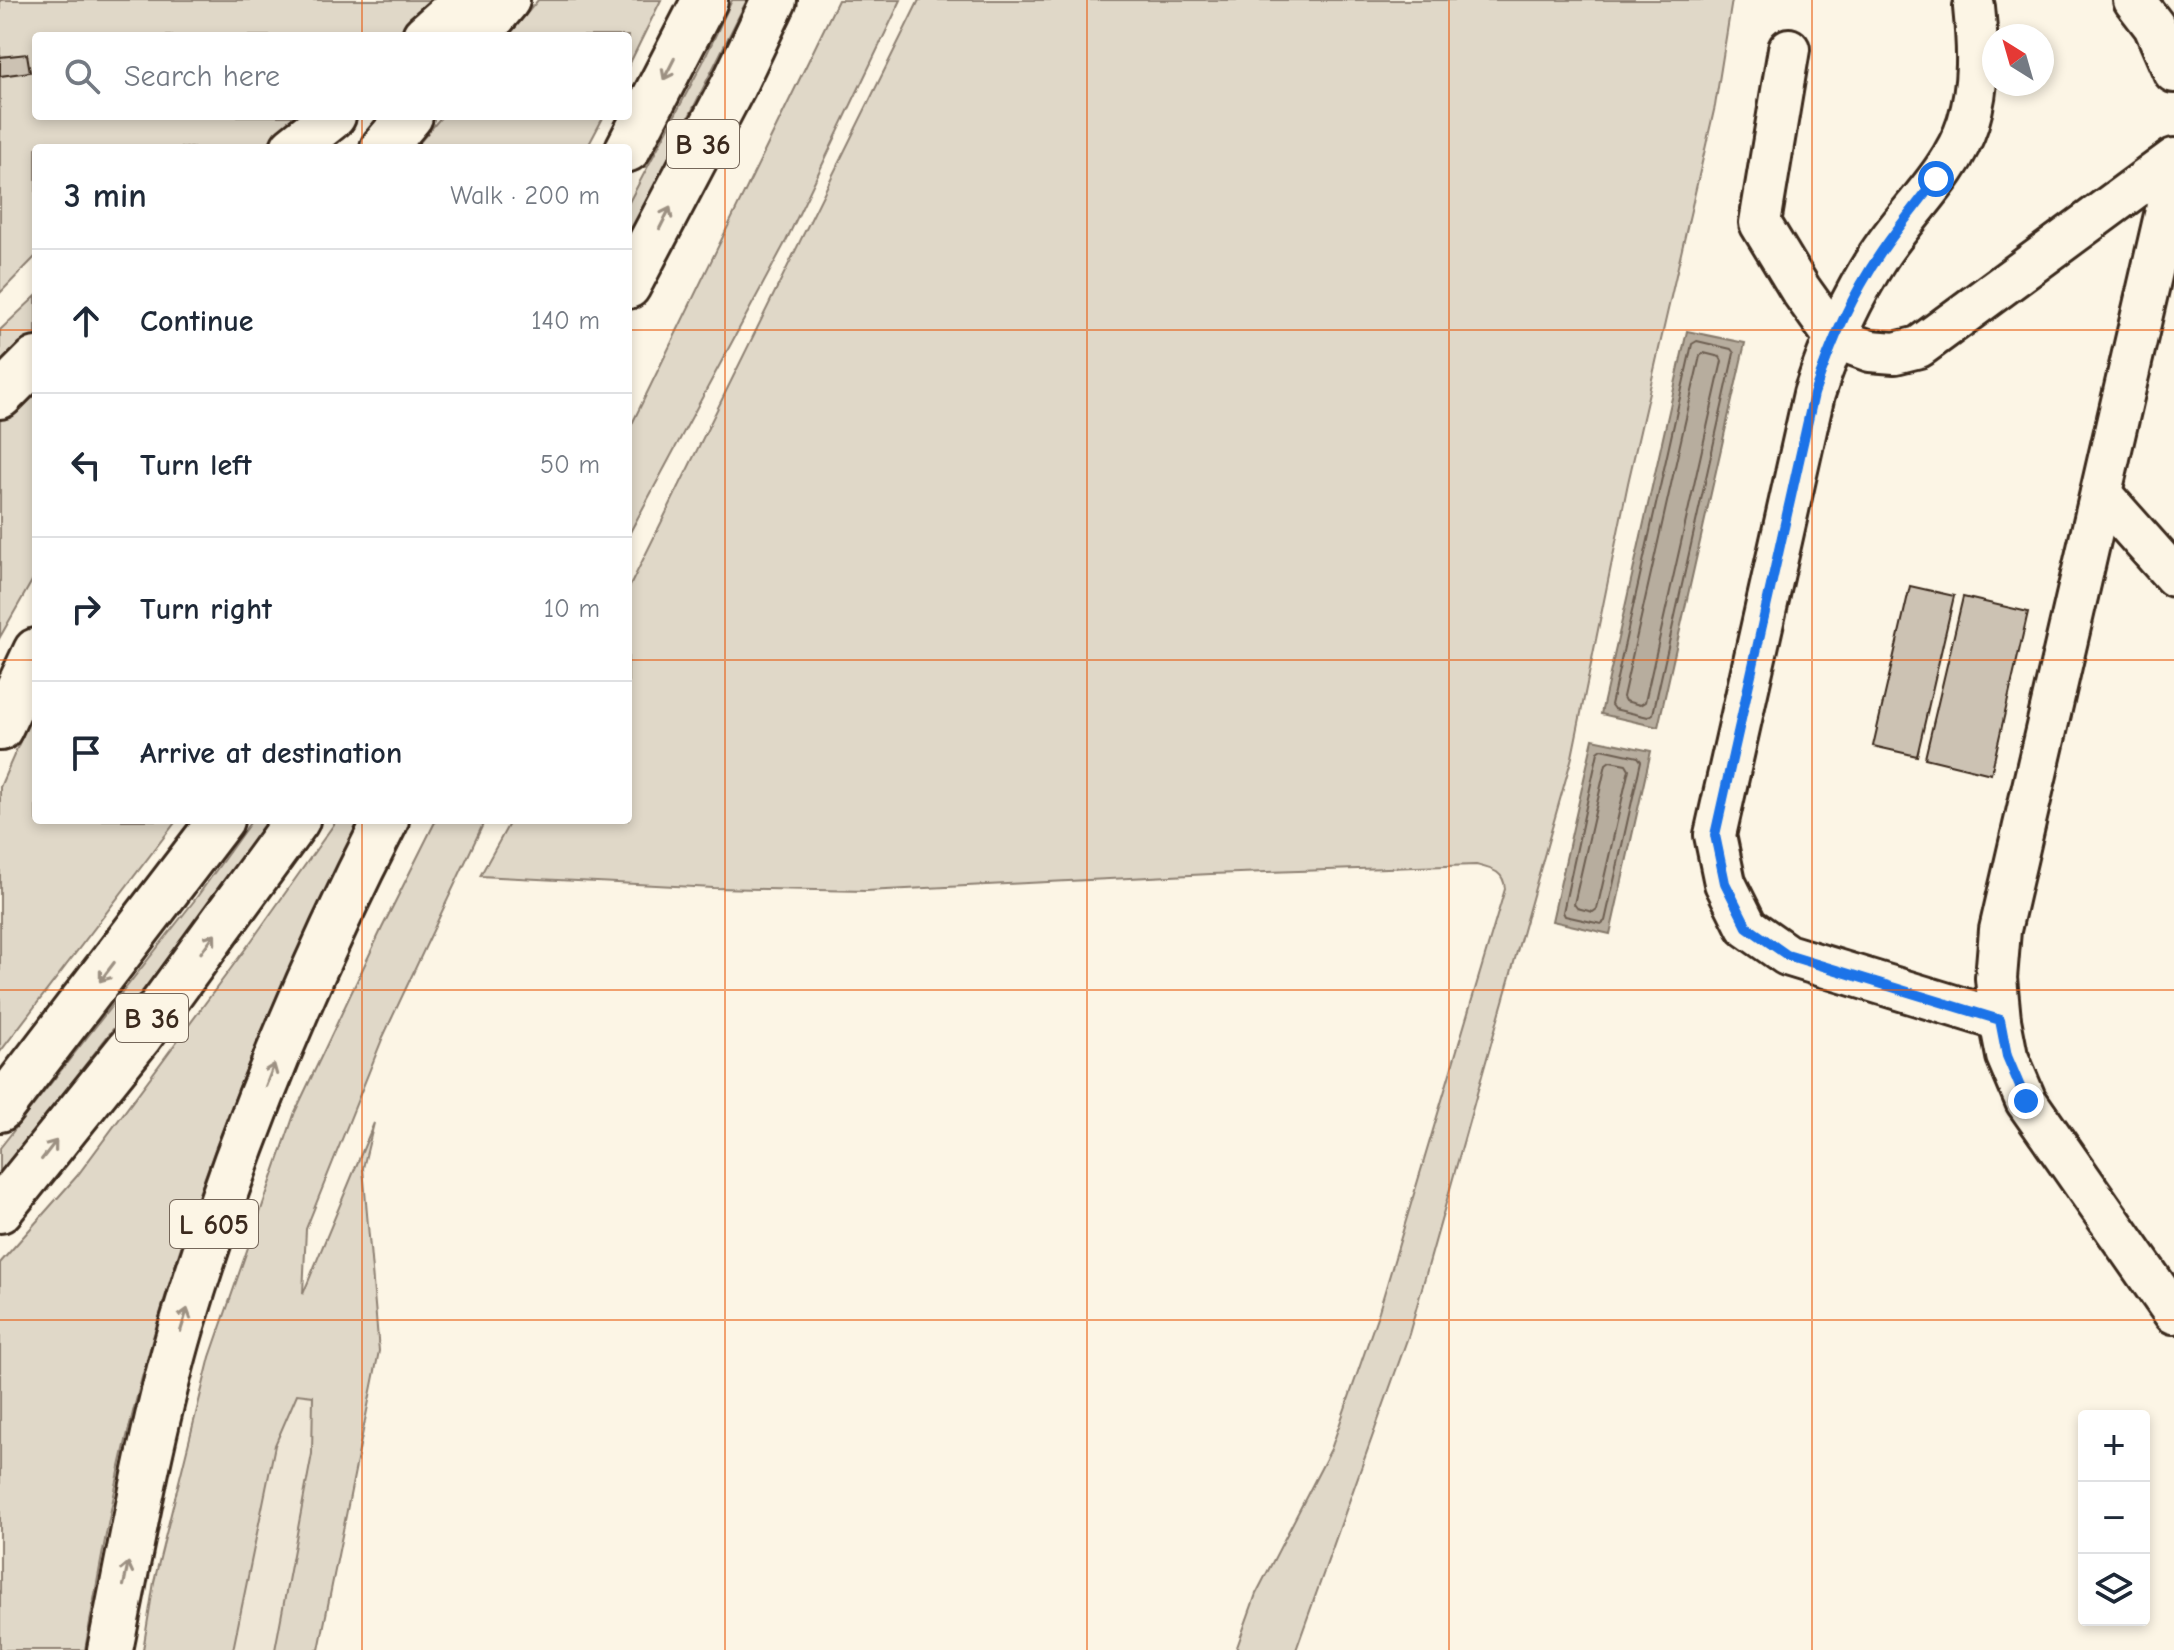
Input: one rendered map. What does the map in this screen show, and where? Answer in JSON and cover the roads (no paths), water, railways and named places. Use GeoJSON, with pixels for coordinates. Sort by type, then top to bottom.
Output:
{"type":"FeatureCollection","features":[{"type":"Feature","properties":{"kind":"highway"},"geometry":{"type":"LineString","coordinates":[[430,32],[466,0]]}},
{"type":"Feature","properties":{"kind":"highway"},"geometry":{"type":"LineString","coordinates":[[480,32],[507,0]]}},
{"type":"Feature","properties":{"kind":"highway","name":"B 36"},"geometry":{"type":"LineString","coordinates":[[631,144],[705,0]]}},
{"type":"Feature","properties":{"kind":"highway","name":"B 36"},"geometry":{"type":"LineString","coordinates":[[632,278],[733,86],[774,0]]}},
{"type":"Feature","properties":{"kind":"highway"},"geometry":{"type":"LineString","coordinates":[[298,144],[328,120]]}},
{"type":"Feature","properties":{"kind":"highway"},"geometry":{"type":"LineString","coordinates":[[386,144],[407,120]]}},
{"type":"Feature","properties":{"kind":"highway"},"geometry":{"type":"LineString","coordinates":[[0,396],[32,364]]}},
{"type":"Feature","properties":{"kind":"highway"},"geometry":{"type":"LineString","coordinates":[[0,728],[32,660]]}},
{"type":"Feature","properties":{"kind":"highway","name":"B 36"},"geometry":{"type":"LineString","coordinates":[[0,1109],[218,824]]}},
{"type":"Feature","properties":{"kind":"highway","name":"B 36"},"geometry":{"type":"LineString","coordinates":[[0,1210],[139,1037],[294,824]]}},
{"type":"Feature","properties":{"kind":"highway","name":"L 605"},"geometry":{"type":"LineString","coordinates":[[110,1650],[149,1460],[181,1327],[224,1194],[291,1020],[349,892],[384,824]]}},
{"type":"Feature","properties":{"kind":"lane"},"geometry":{"type":"LineString","coordinates":[[2134,0],[2154,26],[2174,72]]}},
{"type":"Feature","properties":{"kind":"lane"},"geometry":{"type":"LineString","coordinates":[[1974,7],[1978,66],[1967,125],[1936,179],[1880,254],[1847,311],[1814,394],[1715,835],[1725,883],[1747,927],[1787,955],[2000,1020]]}},
{"type":"Feature","properties":{"kind":"lane"},"geometry":{"type":"LineString","coordinates":[[1789,49],[1760,223],[1800,289],[1835,338],[1870,351],[1895,353],[1919,347],[2174,159]]}},
{"type":"Feature","properties":{"kind":"lane"},"geometry":{"type":"LineString","coordinates":[[2174,176],[2000,930],[1996,978],[2007,1056],[2026,1101],[2174,1313]]}},
{"type":"Feature","properties":{"kind":"lane"},"geometry":{"type":"LineString","coordinates":[[2101,494],[2174,576]]}},
{"type":"Feature","properties":{"kind":"water"},"geometry":{"type":"Polygon","coordinates":[[[1687,331],[1745,343],[1658,727],[1601,714],[1687,331]]]}},
{"type":"Feature","properties":{"kind":"water"},"geometry":{"type":"Polygon","coordinates":[[[1593,739],[1651,751],[1610,934],[1552,921],[1593,739]]]}}]}
